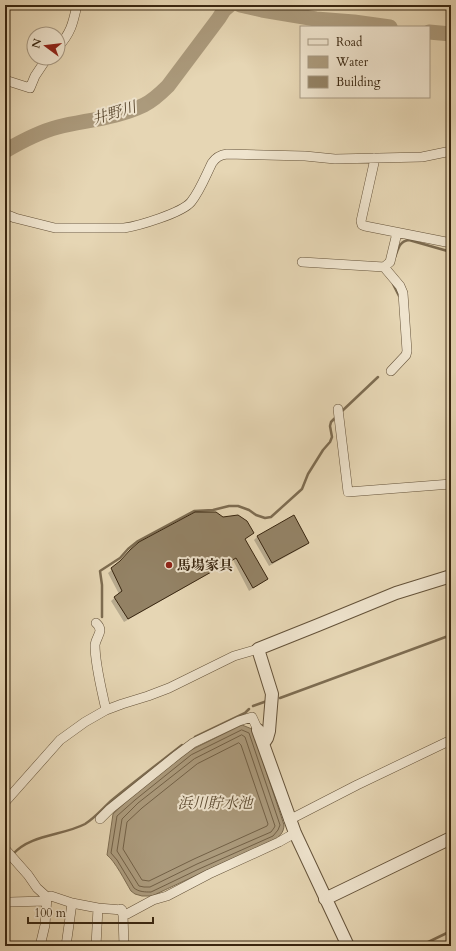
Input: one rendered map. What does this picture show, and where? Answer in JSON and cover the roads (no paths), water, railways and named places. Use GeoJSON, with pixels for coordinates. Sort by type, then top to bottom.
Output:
{"type":"FeatureCollection","features":[{"type":"Feature","properties":{"kind":"street"},"geometry":{"type":"LineString","coordinates":[[66,38],[72,28],[77,5]]}},
{"type":"Feature","properties":{"kind":"street"},"geometry":{"type":"LineString","coordinates":[[5,80],[30,88],[35,76],[42,66]]}},
{"type":"Feature","properties":{"kind":"street"},"geometry":{"type":"LineString","coordinates":[[5,214],[14,218],[55,228],[133,227],[158,219],[189,204],[195,196],[212,163],[221,155],[279,155],[335,159],[422,157],[451,151]]}},
{"type":"Feature","properties":{"kind":"street"},"geometry":{"type":"LineString","coordinates":[[374,158],[361,221],[362,224],[451,244]]}},
{"type":"Feature","properties":{"kind":"street"},"geometry":{"type":"LineString","coordinates":[[302,262],[384,267],[390,262],[397,233]]}},
{"type":"Feature","properties":{"kind":"street"},"geometry":{"type":"LineString","coordinates":[[384,267],[400,286],[403,293],[406,336],[406,355],[391,371]]}},
{"type":"Feature","properties":{"kind":"street"},"geometry":{"type":"LineString","coordinates":[[338,409],[348,492],[451,484]]}},
{"type":"Feature","properties":{"kind":"street"},"geometry":{"type":"LineString","coordinates":[[5,802],[60,740],[85,722],[106,710],[162,691],[234,656],[258,649],[396,593],[451,576]]}},
{"type":"Feature","properties":{"kind":"street"},"geometry":{"type":"LineString","coordinates":[[96,623],[100,629],[95,647],[98,674],[106,710]]}},
{"type":"Feature","properties":{"kind":"street"},"geometry":{"type":"LineString","coordinates":[[258,649],[273,698],[269,731],[263,744]]}},
{"type":"Feature","properties":{"kind":"street"},"geometry":{"type":"LineString","coordinates":[[100,819],[110,809],[193,743],[239,721],[252,717],[295,833],[348,946]]}},
{"type":"Feature","properties":{"kind":"street"},"geometry":{"type":"LineString","coordinates":[[290,820],[451,740]]}},
{"type":"Feature","properties":{"kind":"street"},"geometry":{"type":"LineString","coordinates":[[5,904],[10,902],[46,899],[51,896],[72,903],[98,908],[121,909],[127,914],[153,900],[167,896],[295,833]]}},
{"type":"Feature","properties":{"kind":"street"},"geometry":{"type":"LineString","coordinates":[[325,899],[451,838]]}},
{"type":"Feature","properties":{"kind":"street"},"geometry":{"type":"LineString","coordinates":[[5,849],[28,875],[46,899],[45,925],[40,946]]}},
{"type":"Feature","properties":{"kind":"street"},"geometry":{"type":"LineString","coordinates":[[66,946],[72,903]]}},
{"type":"Feature","properties":{"kind":"street"},"geometry":{"type":"LineString","coordinates":[[96,946],[98,908]]}},
{"type":"Feature","properties":{"kind":"street"},"geometry":{"type":"LineString","coordinates":[[121,909],[124,946]]}},
{"type":"Feature","properties":{"kind":"water","name":"浜川貯水池"},"geometry":{"type":"Polygon","coordinates":[[[242,725],[252,729],[284,825],[282,833],[276,839],[152,896],[135,894],[131,891],[117,866],[107,855],[113,814],[132,796],[189,751],[242,725]]]}},
{"type":"Feature","properties":{"kind":"waterway","name":"井野川"},"geometry":{"type":"LineString","coordinates":[[5,151],[44,131],[123,113],[151,101],[168,86],[224,10],[230,5]]}},
{"type":"Feature","properties":{"kind":"waterway","name":"井野川"},"geometry":{"type":"LineString","coordinates":[[240,5],[316,19],[383,26]]}},
{"type":"Feature","properties":{"kind":"waterway","name":"井野川"},"geometry":{"type":"LineString","coordinates":[[430,32],[451,34]]}},
{"type":"Feature","properties":{"kind":"waterway"},"geometry":{"type":"LineString","coordinates":[[395,257],[401,244],[409,240],[451,252]]}},
{"type":"Feature","properties":{"kind":"waterway"},"geometry":{"type":"LineString","coordinates":[[393,284],[399,296]]}},
{"type":"Feature","properties":{"kind":"waterway"},"geometry":{"type":"LineString","coordinates":[[341,412],[378,377]]}},
{"type":"Feature","properties":{"kind":"waterway"},"geometry":{"type":"LineString","coordinates":[[102,617],[102,585],[100,571],[120,558],[138,541],[194,511],[238,506],[249,510],[256,515],[265,518],[271,517],[302,489],[308,474],[323,450],[330,442],[332,437],[330,426],[331,422],[335,418]]}},
{"type":"Feature","properties":{"kind":"waterway"},"geometry":{"type":"LineString","coordinates":[[280,698],[451,635]]}},
{"type":"Feature","properties":{"kind":"waterway"},"geometry":{"type":"LineString","coordinates":[[253,706],[267,701]]}},
{"type":"Feature","properties":{"kind":"waterway"},"geometry":{"type":"LineString","coordinates":[[195,737],[245,713],[249,709]]}},
{"type":"Feature","properties":{"kind":"waterway"},"geometry":{"type":"LineString","coordinates":[[13,854],[20,847],[38,839],[85,824],[112,800],[182,745]]}},
{"type":"Feature","properties":{"kind":"waterway"},"geometry":{"type":"LineString","coordinates":[[5,867],[10,859]]}},
{"type":"Feature","properties":{"kind":"waterway"},"geometry":{"type":"LineString","coordinates":[[420,946],[451,931]]}},
{"type":"Feature","properties":{"kind":"place","name":"馬場家具"},"geometry":{"type":"Point","coordinates":[169,565]}}]}
